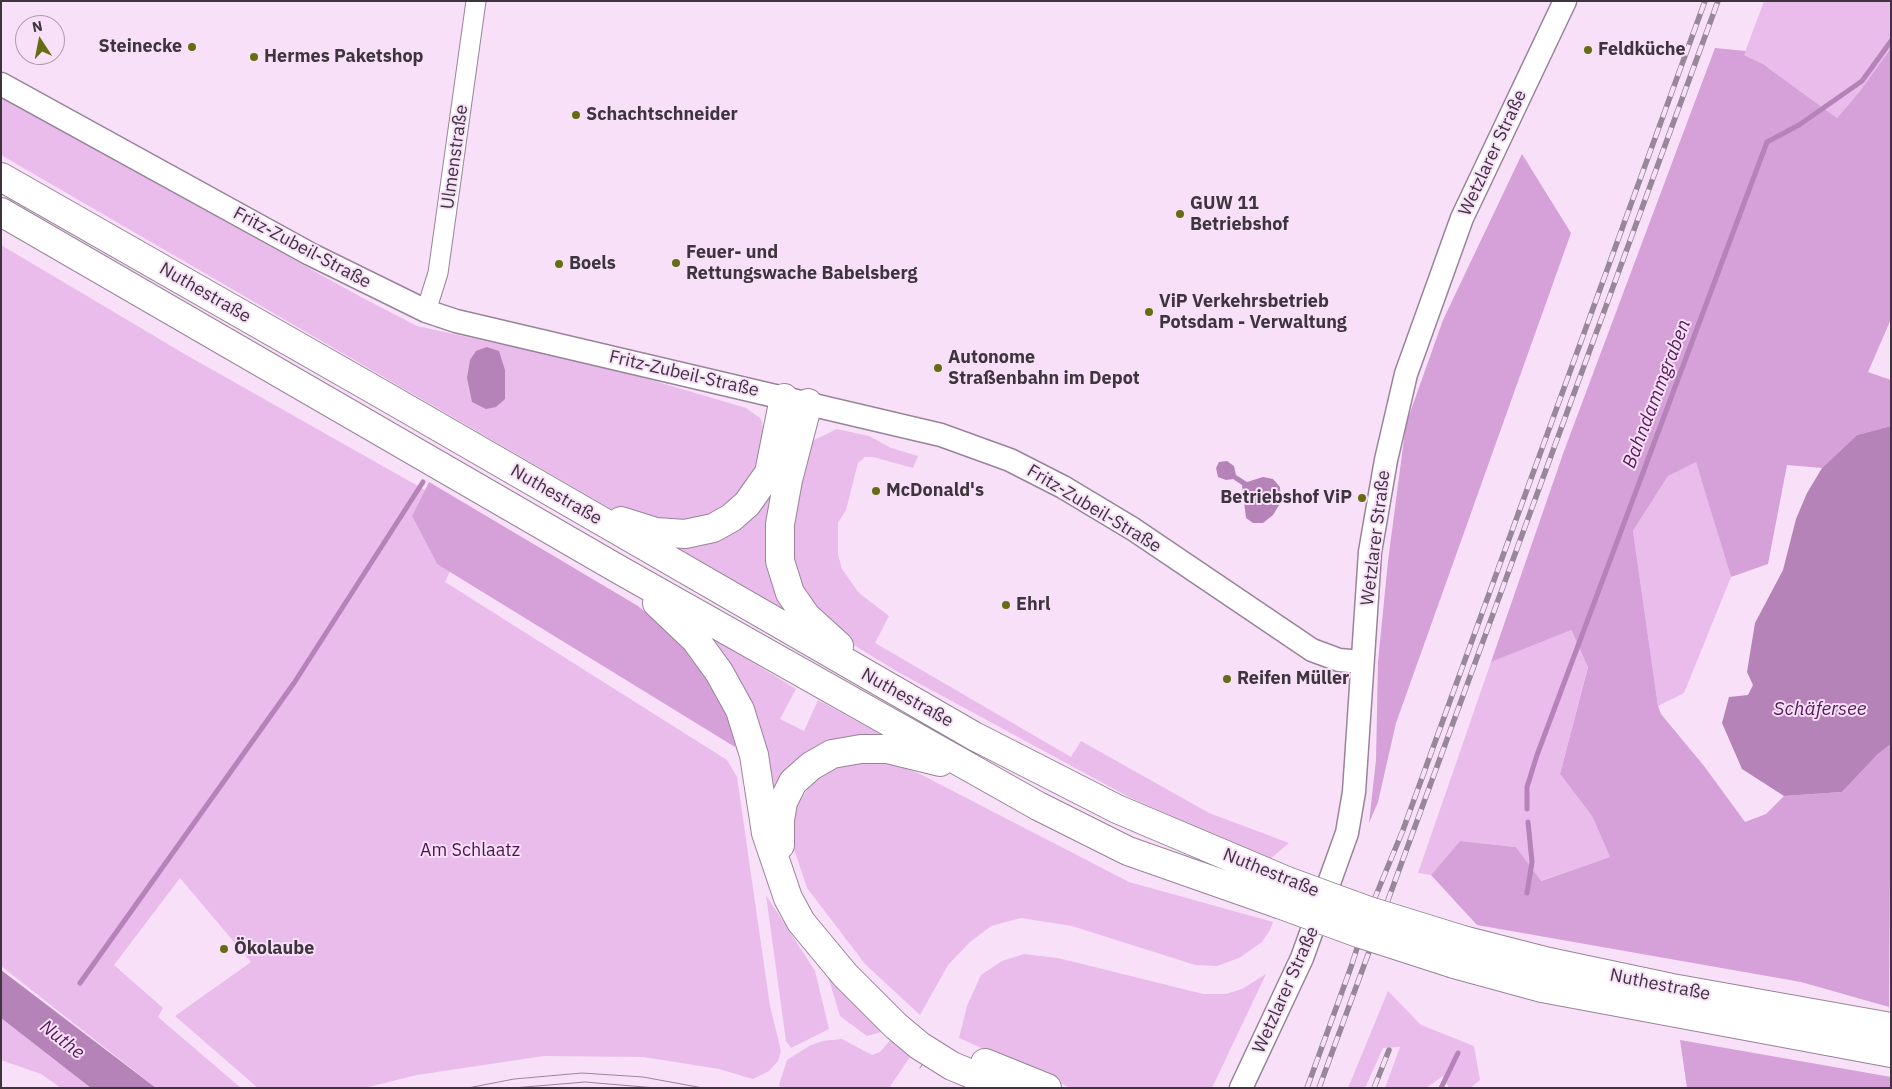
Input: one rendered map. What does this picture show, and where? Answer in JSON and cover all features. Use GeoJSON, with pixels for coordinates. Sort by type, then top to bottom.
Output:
{"type":"FeatureCollection","features":[{"type":"Feature","properties":{"kind":"highway","name":"Nuthestraße"},"geometry":{"type":"LineString","coordinates":[[1,178],[974,736],[1361,934],[1459,952],[1549,962],[1662,986],[1891,1027]]}},
{"type":"Feature","properties":{"kind":"highway","name":"Nuthestraße"},"geometry":{"type":"LineString","coordinates":[[1,212],[618,569],[1038,806],[1128,851],[1283,893]]}},
{"type":"Feature","properties":{"kind":"highway"},"geometry":{"type":"LineString","coordinates":[[580,509],[656,532],[685,534],[712,528],[731,518],[747,504],[769,473],[796,401]]}},
{"type":"Feature","properties":{"kind":"highway"},"geometry":{"type":"LineString","coordinates":[[796,401],[788,480],[780,524],[780,561],[790,593],[806,616],[881,684]]}},
{"type":"Feature","properties":{"kind":"highway"},"geometry":{"type":"LineString","coordinates":[[618,569],[695,639],[719,672],[740,710],[754,755],[766,834],[788,898],[801,922],[845,975],[896,1026],[920,1046],[952,1066],[1005,1088]]}},
{"type":"Feature","properties":{"kind":"highway"},"geometry":{"type":"LineString","coordinates":[[978,772],[887,749],[861,748],[832,754],[812,766],[793,782],[783,802],[779,841],[784,864],[796,894],[815,926],[886,1003],[926,1035],[954,1051],[1047,1088]]}},
{"type":"Feature","properties":{"kind":"highway","name":"Nuthestraße"},"geometry":{"type":"LineString","coordinates":[[1459,952],[1542,988],[1891,1053]]}},
{"type":"Feature","properties":{"kind":"street","name":"Ulmenstraße"},"geometry":{"type":"LineString","coordinates":[[426,311],[440,263],[476,1]]}},
{"type":"Feature","properties":{"kind":"street","name":"Wetzlarer Straße"},"geometry":{"type":"LineString","coordinates":[[1241,1088],[1302,958],[1347,833],[1354,792],[1370,552],[1375,518],[1406,374],[1462,218],[1565,1]]}},
{"type":"Feature","properties":{"kind":"street","name":"Fritz-Zubeil-Straße"},"geometry":{"type":"LineString","coordinates":[[1,84],[310,254],[426,311],[456,321],[940,434],[1028,468],[1090,502],[1133,529],[1312,650],[1339,660],[1362,662]]}},
{"type":"Feature","properties":{"kind":"green space"},"geometry":{"type":"Polygon","coordinates":[[[1764,1],[1891,1],[1891,48],[1860,91],[1837,118],[1763,64],[1744,55],[1764,1]]]}},
{"type":"Feature","properties":{"kind":"green space"},"geometry":{"type":"Polygon","coordinates":[[[1,97],[359,296],[417,326],[614,369],[746,408],[761,419],[765,437],[763,461],[746,496],[690,525],[641,520],[613,510],[1,155],[1,97]]]}},
{"type":"Feature","properties":{"kind":"green space","name":"Am Schlaatz"},"geometry":{"type":"Polygon","coordinates":[[[1,245],[188,356],[425,490],[412,516],[437,564],[450,571],[445,582],[727,760],[737,777],[770,1006],[781,1051],[778,1061],[769,1071],[753,1079],[719,1069],[644,1057],[544,1056],[417,1075],[364,1088],[258,1088],[175,1016],[251,962],[180,878],[114,965],[163,1008],[158,1017],[241,1088],[156,1088],[1,966],[1,245]]]}},
{"type":"Feature","properties":{"kind":"green space"},"geometry":{"type":"Polygon","coordinates":[[[837,429],[869,436],[891,448],[918,456],[913,468],[873,457],[865,457],[858,463],[846,510],[838,523],[838,554],[842,569],[859,593],[889,616],[875,643],[1071,757],[1081,741],[1209,813],[1289,843],[1269,860],[1127,796],[898,672],[836,634],[803,597],[788,543],[807,450],[814,440],[837,429]]]}},
{"type":"Feature","properties":{"kind":"green space"},"geometry":{"type":"Polygon","coordinates":[[[1696,461],[1731,577],[1684,693],[1658,706],[1633,531],[1668,476],[1696,461]]]}},
{"type":"Feature","properties":{"kind":"green space"},"geometry":{"type":"Polygon","coordinates":[[[773,485],[795,618],[673,546],[773,485]]]}},
{"type":"Feature","properties":{"kind":"green space"},"geometry":{"type":"Polygon","coordinates":[[[1570,629],[1588,666],[1560,774],[1592,816],[1610,857],[1540,881],[1516,847],[1460,841],[1431,875],[1418,873],[1491,662],[1570,629]]]}},
{"type":"Feature","properties":{"kind":"green space"},"geometry":{"type":"Polygon","coordinates":[[[705,633],[796,689],[780,719],[804,731],[818,700],[891,740],[776,791],[772,789],[705,633]]]}},
{"type":"Feature","properties":{"kind":"green space"},"geometry":{"type":"Polygon","coordinates":[[[740,737],[776,887],[790,915],[813,949],[884,1024],[881,1032],[867,1036],[840,1016],[830,983],[821,964],[787,916],[767,878],[758,848],[744,766],[735,747],[740,737]]]}},
{"type":"Feature","properties":{"kind":"green space"},"geometry":{"type":"Polygon","coordinates":[[[869,761],[893,763],[920,774],[1129,882],[1273,922],[1270,930],[1262,942],[1239,958],[1217,966],[1195,965],[1072,926],[1021,918],[991,926],[970,942],[948,965],[920,1015],[865,964],[807,888],[794,849],[792,814],[810,785],[835,767],[869,761]]]}},
{"type":"Feature","properties":{"kind":"green space"},"geometry":{"type":"Polygon","coordinates":[[[766,895],[815,971],[829,1029],[791,1048],[786,1041],[766,895]]]}},
{"type":"Feature","properties":{"kind":"green space"},"geometry":{"type":"Polygon","coordinates":[[[1024,954],[1058,958],[1203,994],[1226,994],[1242,989],[1266,974],[1212,1088],[1071,1088],[959,1038],[967,1006],[981,975],[1002,961],[1024,954]]]}},
{"type":"Feature","properties":{"kind":"green space"},"geometry":{"type":"Polygon","coordinates":[[[1388,991],[1421,1025],[1474,1046],[1480,1080],[1470,1088],[1449,1088],[1443,1076],[1426,1088],[1385,1088],[1400,1047],[1383,1048],[1365,1088],[1348,1088],[1388,991]]]}},
{"type":"Feature","properties":{"kind":"green space"},"geometry":{"type":"Polygon","coordinates":[[[1,1018],[91,1088],[61,1088],[41,1074],[1,1060],[1,1018]]]}},
{"type":"Feature","properties":{"kind":"green space"},"geometry":{"type":"Polygon","coordinates":[[[892,1038],[912,1054],[889,1088],[781,1088],[779,1085],[787,1060],[811,1045],[823,1041],[842,1039],[872,1055],[880,1052],[892,1038]]]}},
{"type":"Feature","properties":{"kind":"shaded area"},"geometry":{"type":"Polygon","coordinates":[[[1715,48],[1746,51],[1744,55],[1763,64],[1837,118],[1860,91],[1891,48],[1891,319],[1868,372],[1891,380],[1891,426],[1857,435],[1822,468],[1787,465],[1768,564],[1731,577],[1696,462],[1668,476],[1633,531],[1658,706],[1661,714],[1704,766],[1745,822],[1766,814],[1784,796],[1842,792],[1878,754],[1891,744],[1889,1007],[1801,982],[1477,925],[1431,875],[1460,841],[1516,847],[1541,881],[1610,857],[1592,816],[1560,774],[1588,667],[1571,630],[1491,662],[1564,451],[1715,48]]]}},
{"type":"Feature","properties":{"kind":"shaded area"},"geometry":{"type":"Polygon","coordinates":[[[1522,154],[1571,233],[1396,723],[1378,802],[1369,823],[1376,760],[1378,662],[1388,561],[1406,424],[1443,320],[1522,154]]]}},
{"type":"Feature","properties":{"kind":"shaded area"},"geometry":{"type":"Polygon","coordinates":[[[429,482],[638,606],[684,644],[714,686],[736,734],[735,747],[437,564],[412,516],[429,482]]]}},
{"type":"Feature","properties":{"kind":"shaded area"},"geometry":{"type":"Polygon","coordinates":[[[1680,1040],[1891,1077],[1891,1088],[1687,1088],[1680,1040]]]}},
{"type":"Feature","properties":{"kind":"water"},"geometry":{"type":"Polygon","coordinates":[[[487,347],[499,351],[505,370],[505,399],[496,407],[486,409],[472,402],[467,378],[470,360],[476,351],[487,347]]]}},
{"type":"Feature","properties":{"kind":"water","name":"Schäfersee"},"geometry":{"type":"Polygon","coordinates":[[[1891,426],[1891,744],[1878,754],[1842,792],[1784,796],[1742,769],[1722,723],[1729,697],[1748,695],[1753,685],[1747,672],[1755,623],[1783,570],[1796,519],[1807,493],[1822,468],[1857,435],[1891,426]]]}},
{"type":"Feature","properties":{"kind":"water"},"geometry":{"type":"Polygon","coordinates":[[[1227,461],[1234,466],[1236,475],[1247,482],[1263,477],[1273,479],[1280,487],[1281,502],[1273,515],[1263,523],[1253,523],[1246,518],[1242,485],[1233,479],[1226,480],[1218,477],[1216,468],[1219,462],[1227,461]]]}},
{"type":"Feature","properties":{"kind":"water","name":"Nuthe"},"geometry":{"type":"Polygon","coordinates":[[[1,970],[156,1088],[91,1088],[1,1018],[1,970]]]}},
{"type":"Feature","properties":{"kind":"waterway","name":"Bahndammgraben"},"geometry":{"type":"LineString","coordinates":[[1527,809],[1527,787],[1537,755],[1767,142],[1799,125],[1862,81],[1891,41]]}},
{"type":"Feature","properties":{"kind":"waterway"},"geometry":{"type":"LineString","coordinates":[[80,983],[294,683],[423,482]]}},
{"type":"Feature","properties":{"kind":"waterway","name":"Bahndammgraben"},"geometry":{"type":"LineString","coordinates":[[1527,893],[1532,862],[1528,822]]}},
{"type":"Feature","properties":{"kind":"waterway","name":"Bahndammgraben"},"geometry":{"type":"LineString","coordinates":[[1441,1088],[1458,1053]]}},
{"type":"Feature","properties":{"kind":"tram line"},"geometry":{"type":"LineString","coordinates":[[468,1088],[514,1079],[582,1073],[643,1077],[703,1088]]}},
{"type":"Feature","properties":{"kind":"tram line"},"geometry":{"type":"LineString","coordinates":[[513,1088],[585,1082],[656,1088]]}},
{"type":"Feature","properties":{"kind":"railway"},"geometry":{"type":"LineString","coordinates":[[1307,1088],[1367,917],[1403,830],[1705,1]]}},
{"type":"Feature","properties":{"kind":"railway"},"geometry":{"type":"LineString","coordinates":[[1319,1088],[1718,1]]}},
{"type":"Feature","properties":{"kind":"railway"},"geometry":{"type":"LineString","coordinates":[[1374,1088],[1389,1050]]}},
{"type":"Feature","properties":{"kind":"place","name":"Steinecke"},"geometry":{"type":"Point","coordinates":[192,47]}},
{"type":"Feature","properties":{"kind":"place","name":"Feldküche"},"geometry":{"type":"Point","coordinates":[1588,50]}},
{"type":"Feature","properties":{"kind":"place","name":"Hermes Paketshop"},"geometry":{"type":"Point","coordinates":[254,57]}},
{"type":"Feature","properties":{"kind":"place","name":"Schachtschneider"},"geometry":{"type":"Point","coordinates":[576,115]}},
{"type":"Feature","properties":{"kind":"place","name":"GUW 11 Betriebshof"},"geometry":{"type":"Point","coordinates":[1180,214]}},
{"type":"Feature","properties":{"kind":"place","name":"Feuer- und Rettungswache Babelsberg"},"geometry":{"type":"Point","coordinates":[676,263]}},
{"type":"Feature","properties":{"kind":"place","name":"Boels"},"geometry":{"type":"Point","coordinates":[559,264]}},
{"type":"Feature","properties":{"kind":"place","name":"ViP Verkehrsbetrieb Potsdam - Verwaltung"},"geometry":{"type":"Point","coordinates":[1149,312]}},
{"type":"Feature","properties":{"kind":"place","name":"Autonome Straßenbahn im Depot"},"geometry":{"type":"Point","coordinates":[938,368]}},
{"type":"Feature","properties":{"kind":"place","name":"McDonald's"},"geometry":{"type":"Point","coordinates":[876,491]}},
{"type":"Feature","properties":{"kind":"place","name":"Betriebshof ViP"},"geometry":{"type":"Point","coordinates":[1362,498]}},
{"type":"Feature","properties":{"kind":"place","name":"Ehrl"},"geometry":{"type":"Point","coordinates":[1006,605]}},
{"type":"Feature","properties":{"kind":"place","name":"Reifen Müller"},"geometry":{"type":"Point","coordinates":[1227,679]}},
{"type":"Feature","properties":{"kind":"place","name":"Ökolaube"},"geometry":{"type":"Point","coordinates":[224,949]}}]}
